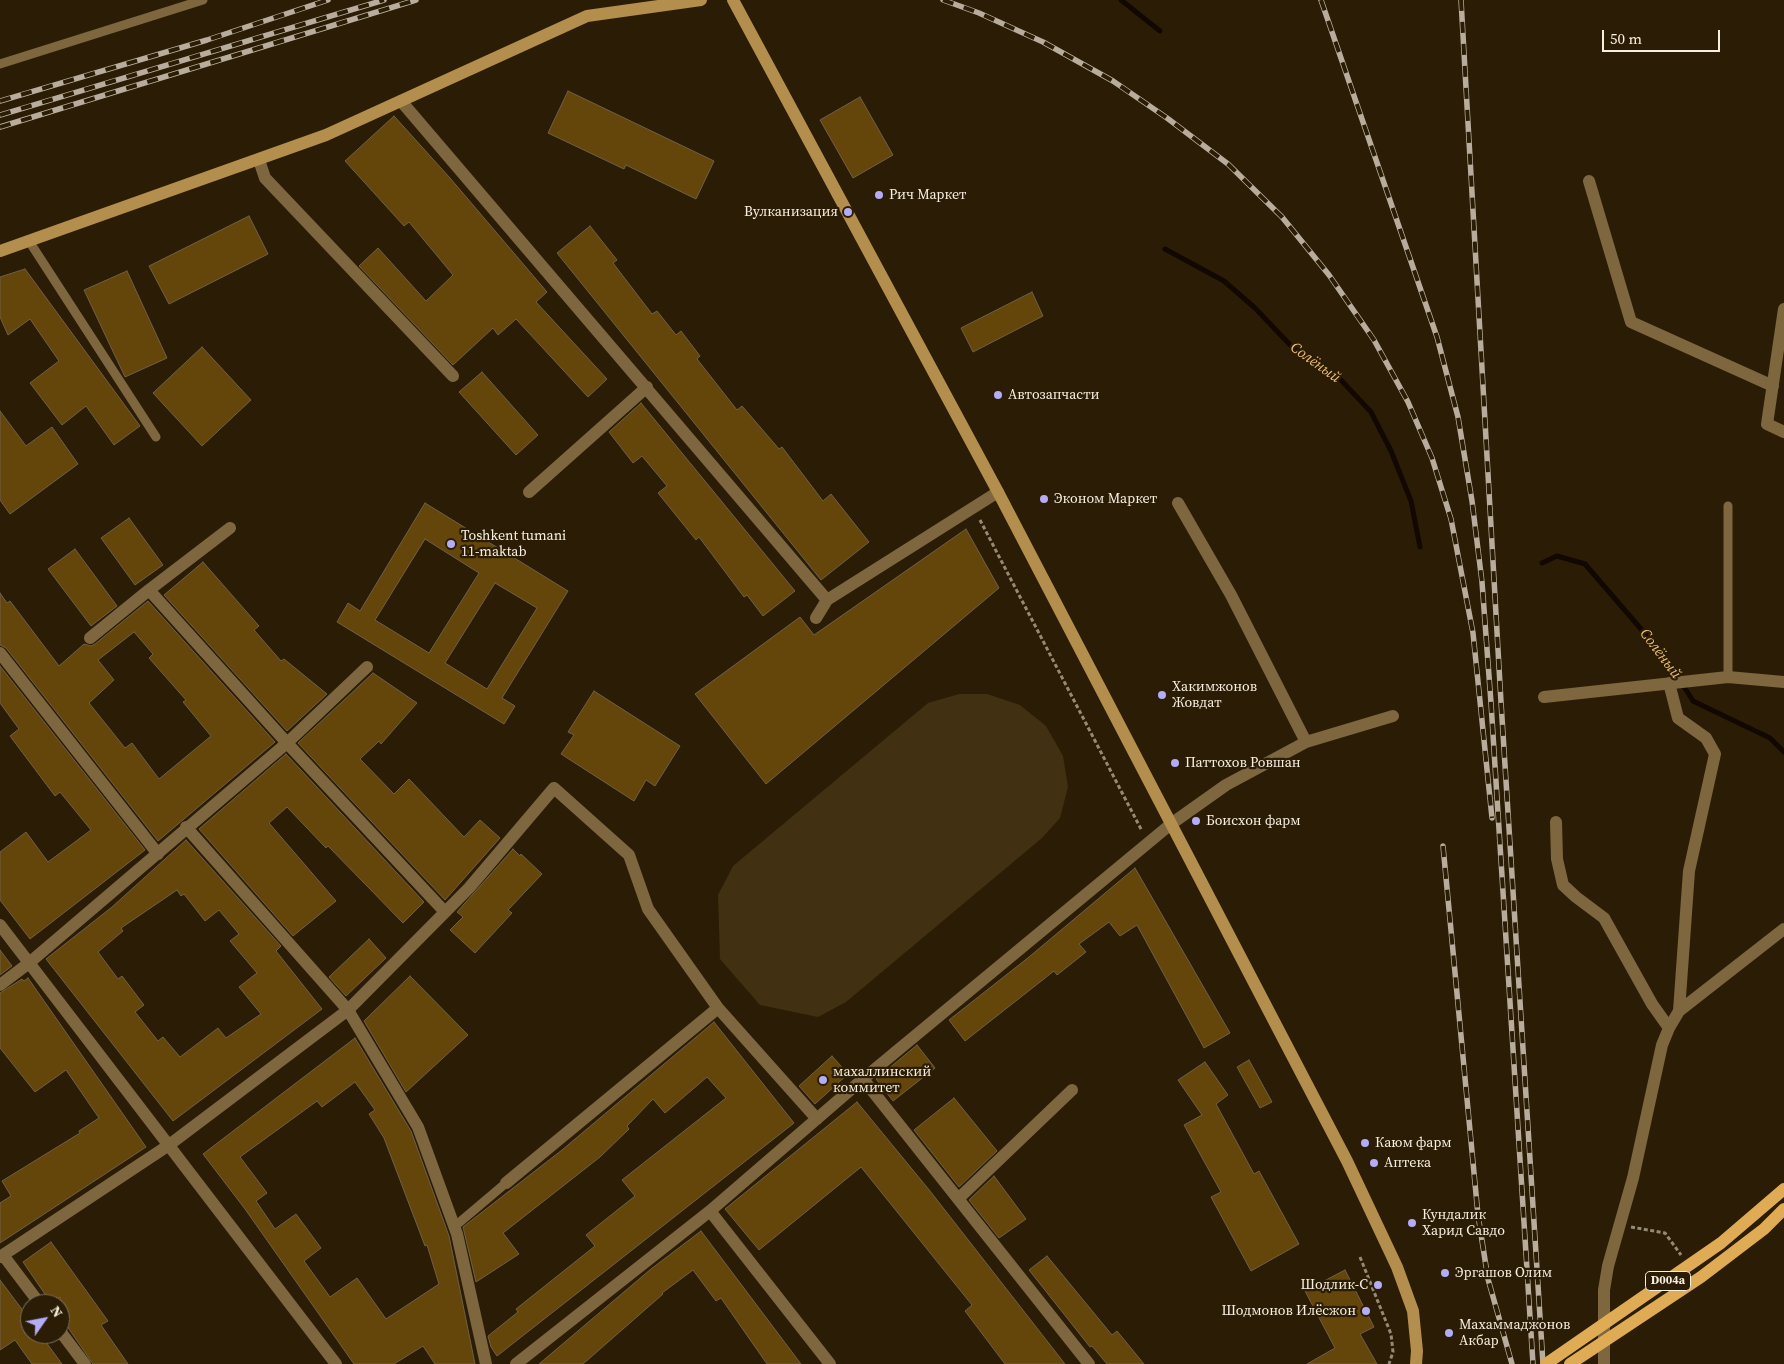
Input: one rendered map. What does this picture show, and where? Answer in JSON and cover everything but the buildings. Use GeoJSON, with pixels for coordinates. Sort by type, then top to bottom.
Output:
{"type":"FeatureCollection","features":[{"type":"Feature","properties":{"kind":"main road"},"geometry":{"type":"LineString","coordinates":[[0,251],[326,135],[587,16],[701,0]]}},
{"type":"Feature","properties":{"kind":"main road"},"geometry":{"type":"LineString","coordinates":[[733,0],[998,492],[1348,1161],[1392,1258],[1413,1311],[1417,1351],[1416,1364]]}},
{"type":"Feature","properties":{"kind":"main road","name":"D004a"},"geometry":{"type":"LineString","coordinates":[[1546,1364],[1721,1243],[1784,1189]]}},
{"type":"Feature","properties":{"kind":"main road","name":"D004a"},"geometry":{"type":"LineString","coordinates":[[1570,1364],[1701,1277],[1764,1229],[1784,1209]]}},
{"type":"Feature","properties":{"kind":"street"},"geometry":{"type":"LineString","coordinates":[[401,101],[648,387],[827,600]]}},
{"type":"Feature","properties":{"kind":"street"},"geometry":{"type":"LineString","coordinates":[[260,160],[265,178],[453,376]]}},
{"type":"Feature","properties":{"kind":"street"},"geometry":{"type":"LineString","coordinates":[[1589,181],[1631,322],[1772,386]]}},
{"type":"Feature","properties":{"kind":"street"},"geometry":{"type":"LineString","coordinates":[[1784,309],[1767,424],[1784,432]]}},
{"type":"Feature","properties":{"kind":"street"},"geometry":{"type":"LineString","coordinates":[[529,492],[648,387]]}},
{"type":"Feature","properties":{"kind":"street"},"geometry":{"type":"LineString","coordinates":[[816,618],[827,600],[998,492]]}},
{"type":"Feature","properties":{"kind":"street"},"geometry":{"type":"LineString","coordinates":[[1178,502],[1231,595],[1306,742]]}},
{"type":"Feature","properties":{"kind":"street"},"geometry":{"type":"LineString","coordinates":[[90,638],[230,528]]}},
{"type":"Feature","properties":{"kind":"street"},"geometry":{"type":"LineString","coordinates":[[149,590],[287,743],[445,912]]}},
{"type":"Feature","properties":{"kind":"street"},"geometry":{"type":"LineString","coordinates":[[0,653],[158,854]]}},
{"type":"Feature","properties":{"kind":"street"},"geometry":{"type":"LineString","coordinates":[[0,985],[29,963],[287,743],[367,667]]}},
{"type":"Feature","properties":{"kind":"street"},"geometry":{"type":"LineString","coordinates":[[1544,697],[1728,677],[1784,682]]}},
{"type":"Feature","properties":{"kind":"street"},"geometry":{"type":"LineString","coordinates":[[1672,683],[1678,718],[1706,738],[1715,754],[1689,871],[1679,1011]]}},
{"type":"Feature","properties":{"kind":"street"},"geometry":{"type":"LineString","coordinates":[[516,1364],[710,1211],[863,1079],[1171,824],[1226,785],[1306,742],[1393,716]]}},
{"type":"Feature","properties":{"kind":"street"},"geometry":{"type":"LineString","coordinates":[[32,1294],[1,1256],[169,1146],[348,1010],[469,888],[554,788],[629,855],[648,909],[718,1008],[817,1119]]}},
{"type":"Feature","properties":{"kind":"street"},"geometry":{"type":"LineString","coordinates":[[1556,822],[1557,859],[1563,885],[1604,918],[1652,1004],[1669,1028]]}},
{"type":"Feature","properties":{"kind":"street"},"geometry":{"type":"LineString","coordinates":[[186,828],[348,1010],[418,1127],[454,1227],[486,1364]]}},
{"type":"Feature","properties":{"kind":"street"},"geometry":{"type":"LineString","coordinates":[[0,924],[336,1364]]}},
{"type":"Feature","properties":{"kind":"street"},"geometry":{"type":"LineString","coordinates":[[1604,1364],[1604,1290],[1619,1224],[1633,1178],[1660,1054],[1669,1028],[1679,1011],[1784,929]]}},
{"type":"Feature","properties":{"kind":"street"},"geometry":{"type":"LineString","coordinates":[[506,1183],[718,1008]]}},
{"type":"Feature","properties":{"kind":"street"},"geometry":{"type":"LineString","coordinates":[[863,1079],[1089,1364]]}},
{"type":"Feature","properties":{"kind":"street"},"geometry":{"type":"LineString","coordinates":[[958,1198],[1072,1090]]}},
{"type":"Feature","properties":{"kind":"street"},"geometry":{"type":"LineString","coordinates":[[710,1211],[830,1364]]}},
{"type":"Feature","properties":{"kind":"street"},"geometry":{"type":"LineString","coordinates":[[70,1344],[85,1364]]}},
{"type":"Feature","properties":{"kind":"lane"},"geometry":{"type":"LineString","coordinates":[[0,64],[203,0]]}},
{"type":"Feature","properties":{"kind":"lane"},"geometry":{"type":"LineString","coordinates":[[29,241],[156,437]]}},
{"type":"Feature","properties":{"kind":"lane"},"geometry":{"type":"LineString","coordinates":[[1728,506],[1728,677]]}},
{"type":"Feature","properties":{"kind":"lane"},"geometry":{"type":"LineString","coordinates":[[454,1227],[506,1183]]}},
{"type":"Feature","properties":{"kind":"path"},"geometry":{"type":"LineString","coordinates":[[974,508],[1148,843]]}},
{"type":"Feature","properties":{"kind":"path"},"geometry":{"type":"LineString","coordinates":[[1619,1224],[1665,1233],[1686,1261]]}},
{"type":"Feature","properties":{"kind":"path"},"geometry":{"type":"LineString","coordinates":[[1360,1257],[1391,1334],[1393,1352],[1389,1364]]}},
{"type":"Feature","properties":{"kind":"shaded area"},"geometry":{"type":"Polygon","coordinates":[[[959,694],[987,694],[1020,705],[1046,726],[1063,756],[1068,787],[1060,818],[1042,838],[846,1002],[818,1017],[760,1005],[720,959],[718,895],[733,866],[928,703],[959,694]]]}},
{"type":"Feature","properties":{"kind":"waterway"},"geometry":{"type":"LineString","coordinates":[[1121,0],[1160,31]]}},
{"type":"Feature","properties":{"kind":"waterway","name":"Солёный"},"geometry":{"type":"LineString","coordinates":[[1165,249],[1224,281],[1255,308],[1294,349],[1339,378],[1371,412],[1391,451],[1411,501],[1420,547]]}},
{"type":"Feature","properties":{"kind":"waterway","name":"Солёный"},"geometry":{"type":"LineString","coordinates":[[1542,563],[1557,556],[1585,564],[1666,658],[1693,701],[1770,738],[1784,752]]}},
{"type":"Feature","properties":{"kind":"railway"},"geometry":{"type":"LineString","coordinates":[[0,101],[207,40],[328,0]]}},
{"type":"Feature","properties":{"kind":"railway"},"geometry":{"type":"LineString","coordinates":[[0,115],[384,0]]}},
{"type":"Feature","properties":{"kind":"railway"},"geometry":{"type":"LineString","coordinates":[[0,127],[416,0]]}},
{"type":"Feature","properties":{"kind":"railway"},"geometry":{"type":"LineString","coordinates":[[943,0],[979,13],[1043,42],[1113,81],[1167,118],[1228,164],[1282,217],[1329,275],[1374,340],[1408,402],[1432,458],[1451,519],[1473,633],[1492,818]]}},
{"type":"Feature","properties":{"kind":"railway"},"geometry":{"type":"LineString","coordinates":[[1321,0],[1437,337],[1458,417],[1472,501],[1482,582],[1491,703],[1533,1364]]}},
{"type":"Feature","properties":{"kind":"railway"},"geometry":{"type":"LineString","coordinates":[[1461,0],[1501,702],[1543,1364]]}},
{"type":"Feature","properties":{"kind":"railway"},"geometry":{"type":"LineString","coordinates":[[1443,846],[1478,1215],[1488,1279],[1512,1364]]}},
{"type":"Feature","properties":{"kind":"place","name":"Рич Маркет"},"geometry":{"type":"Point","coordinates":[879,195]}},
{"type":"Feature","properties":{"kind":"place","name":"Вулканизация"},"geometry":{"type":"Point","coordinates":[848,212]}},
{"type":"Feature","properties":{"kind":"place","name":"Автозапчасти"},"geometry":{"type":"Point","coordinates":[998,395]}},
{"type":"Feature","properties":{"kind":"place","name":"Эконом Маркет"},"geometry":{"type":"Point","coordinates":[1044,499]}},
{"type":"Feature","properties":{"kind":"place","name":"Toshkent tumani 11-maktab"},"geometry":{"type":"Point","coordinates":[451,544]}},
{"type":"Feature","properties":{"kind":"place","name":"Хакимжонов Жовдат"},"geometry":{"type":"Point","coordinates":[1162,695]}},
{"type":"Feature","properties":{"kind":"place","name":"Паттохов Ровшан"},"geometry":{"type":"Point","coordinates":[1175,763]}},
{"type":"Feature","properties":{"kind":"place","name":"Боисхон фарм"},"geometry":{"type":"Point","coordinates":[1196,821]}},
{"type":"Feature","properties":{"kind":"place","name":"махаллинский коммитет"},"geometry":{"type":"Point","coordinates":[823,1080]}},
{"type":"Feature","properties":{"kind":"place","name":"Каюм фарм"},"geometry":{"type":"Point","coordinates":[1365,1143]}},
{"type":"Feature","properties":{"kind":"place","name":"Аптека"},"geometry":{"type":"Point","coordinates":[1374,1163]}},
{"type":"Feature","properties":{"kind":"place","name":"Кундалик Харид Савдо"},"geometry":{"type":"Point","coordinates":[1412,1223]}},
{"type":"Feature","properties":{"kind":"place","name":"Эргашов Олим"},"geometry":{"type":"Point","coordinates":[1445,1273]}},
{"type":"Feature","properties":{"kind":"place","name":"Шодлик-С"},"geometry":{"type":"Point","coordinates":[1378,1285]}},
{"type":"Feature","properties":{"kind":"place","name":"Шодмонов Илёсжон"},"geometry":{"type":"Point","coordinates":[1366,1311]}},
{"type":"Feature","properties":{"kind":"place","name":"Махаммаджонов Акбар"},"geometry":{"type":"Point","coordinates":[1449,1333]}}]}
